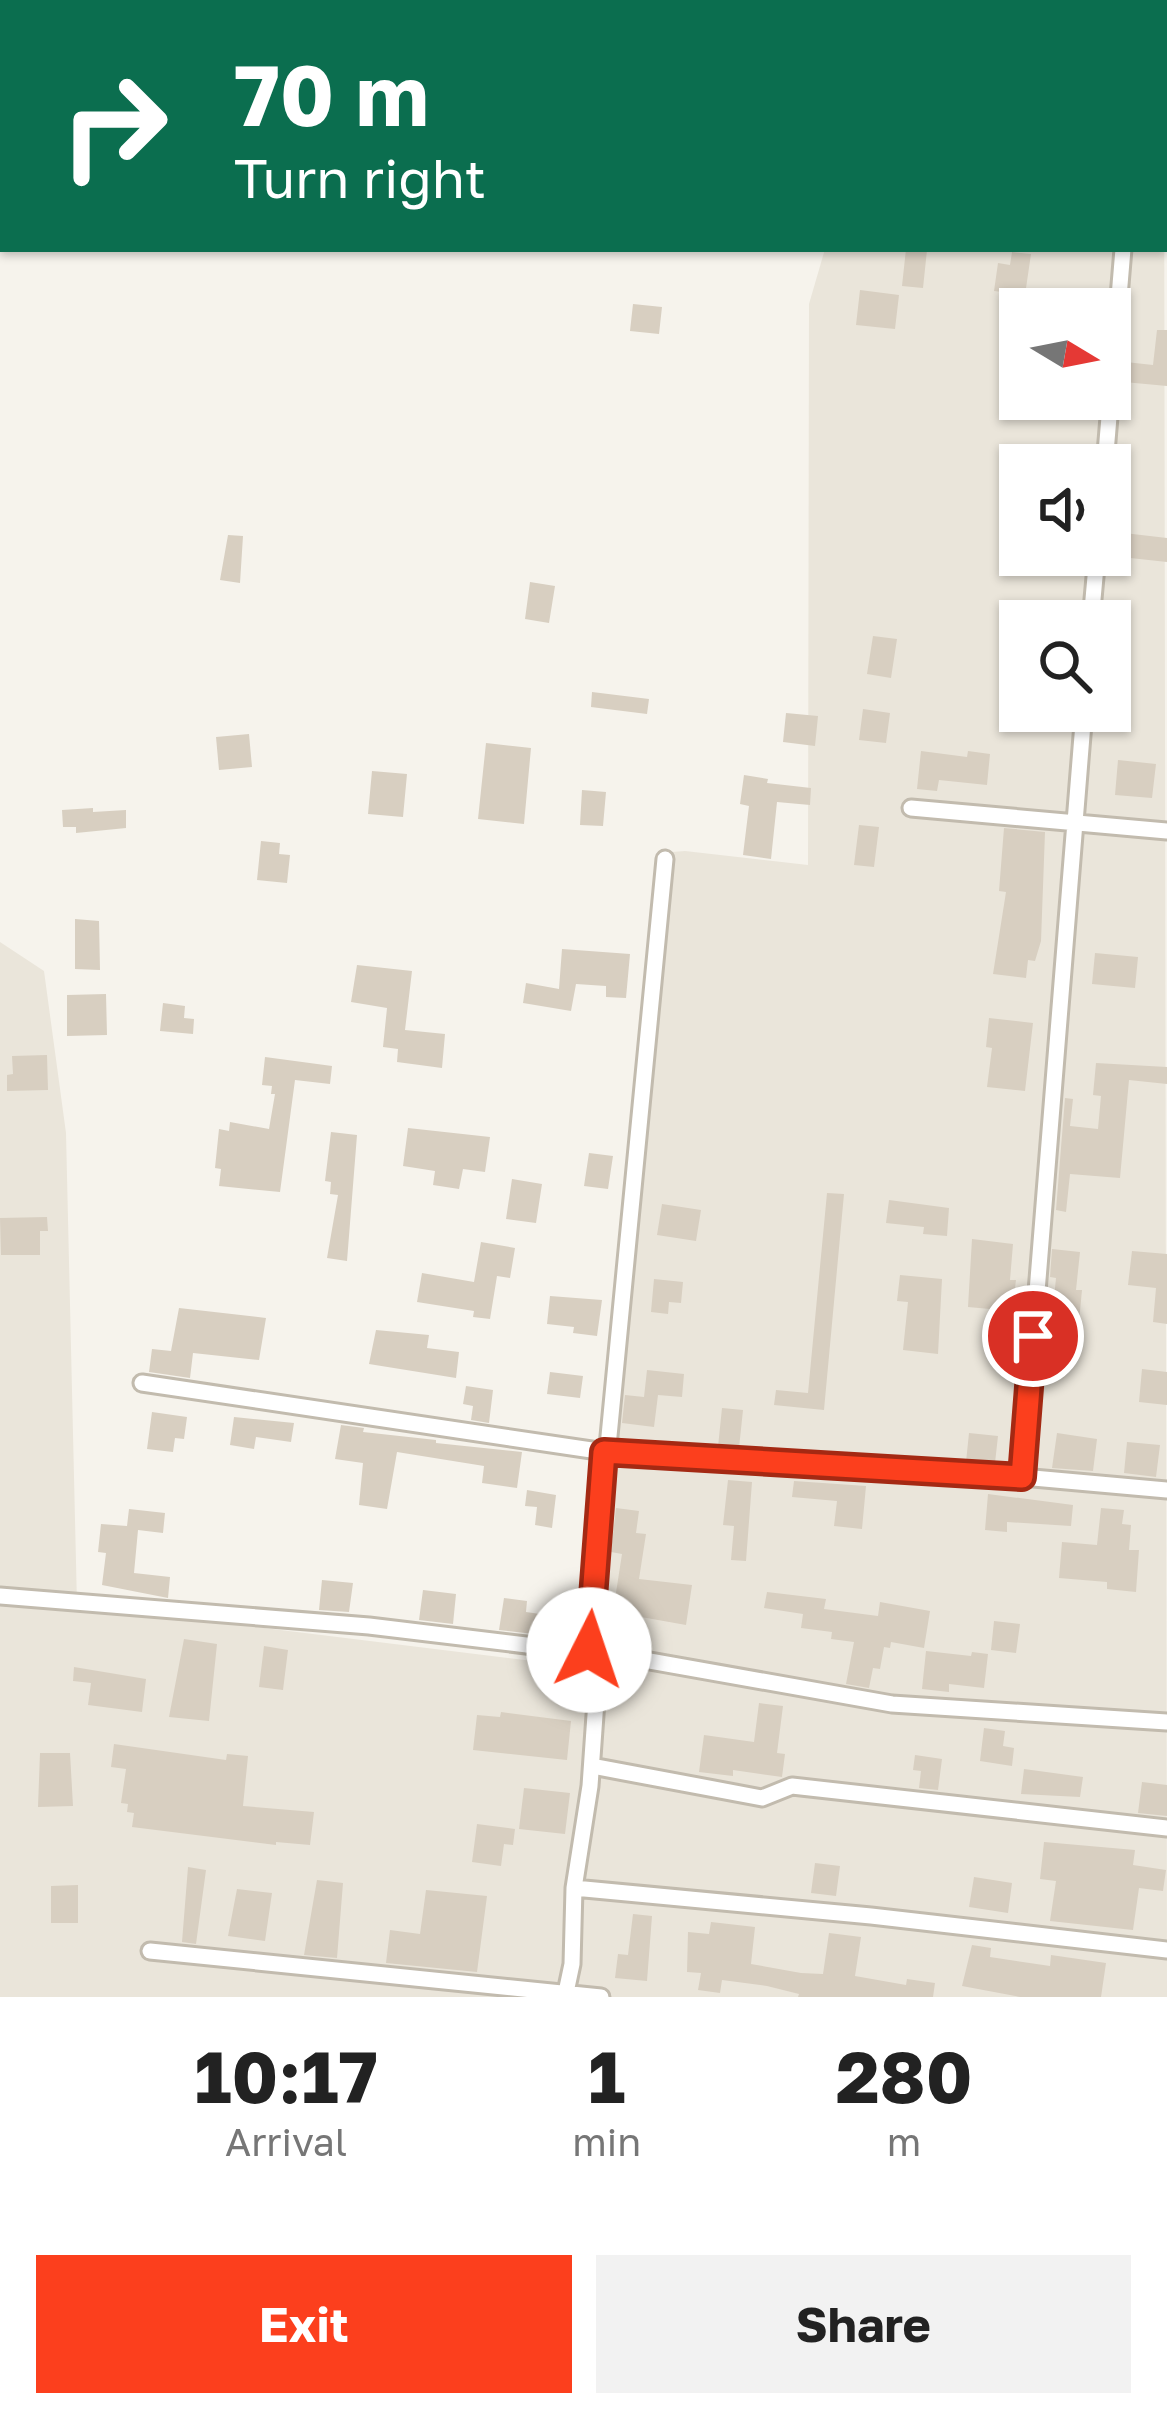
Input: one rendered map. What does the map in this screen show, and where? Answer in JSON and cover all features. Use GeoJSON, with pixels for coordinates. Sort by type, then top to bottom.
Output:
{"type":"FeatureCollection","features":[{"type":"Feature","properties":{"kind":"street"},"geometry":{"type":"LineString","coordinates":[[1107,444],[1123,252]]}},
{"type":"Feature","properties":{"kind":"street"},"geometry":{"type":"LineString","coordinates":[[1022,1477],[1082,732]]}},
{"type":"Feature","properties":{"kind":"street"},"geometry":{"type":"LineString","coordinates":[[911,808],[1167,830]]}},
{"type":"Feature","properties":{"kind":"street"},"geometry":{"type":"LineString","coordinates":[[566,1995],[572,1964],[574,1888],[592,1766],[596,1701],[586,1673],[604,1452],[665,859]]}},
{"type":"Feature","properties":{"kind":"street"},"geometry":{"type":"LineString","coordinates":[[142,1383],[604,1452],[1167,1490]]}},
{"type":"Feature","properties":{"kind":"street"},"geometry":{"type":"LineString","coordinates":[[0,1596],[369,1626],[551,1648],[586,1673]]}},
{"type":"Feature","properties":{"kind":"street"},"geometry":{"type":"LineString","coordinates":[[589,1650],[892,1704],[1167,1722]]}},
{"type":"Feature","properties":{"kind":"street"},"geometry":{"type":"LineString","coordinates":[[592,1766],[762,1798],[792,1786],[1167,1828]]}},
{"type":"Feature","properties":{"kind":"street"},"geometry":{"type":"LineString","coordinates":[[574,1888],[1167,1950]]}},
{"type":"Feature","properties":{"kind":"street"},"geometry":{"type":"LineString","coordinates":[[150,1951],[601,1997]]}},
{"type":"Feature","properties":{"kind":"shaded area"},"geometry":{"type":"Polygon","coordinates":[[[824,252],[1164,252],[1167,1997],[0,1997],[0,942],[44,971],[66,1133],[77,1605],[549,1663],[595,1638],[659,853],[685,851],[808,865],[809,304],[824,252]]]}},
{"type":"Feature","properties":{"kind":"building"},"geometry":{"type":"Polygon","coordinates":[[[906,252],[927,252],[923,288],[902,286],[906,252]]]}},
{"type":"Feature","properties":{"kind":"building"},"geometry":{"type":"Polygon","coordinates":[[[1012,252],[1031,254],[1026,288],[994,291],[998,263],[1010,265],[1012,252]]]}},
{"type":"Feature","properties":{"kind":"building"},"geometry":{"type":"Polygon","coordinates":[[[860,290],[899,295],[895,329],[856,325],[860,290]]]}},
{"type":"Feature","properties":{"kind":"building"},"geometry":{"type":"Polygon","coordinates":[[[633,304],[662,307],[659,334],[630,331],[633,304]]]}},
{"type":"Feature","properties":{"kind":"building"},"geometry":{"type":"Polygon","coordinates":[[[1157,330],[1167,330],[1167,386],[1131,383],[1131,363],[1153,365],[1157,330]]]}},
{"type":"Feature","properties":{"kind":"building"},"geometry":{"type":"Polygon","coordinates":[[[1131,534],[1167,538],[1167,562],[1131,558],[1131,534]]]}},
{"type":"Feature","properties":{"kind":"building"},"geometry":{"type":"Polygon","coordinates":[[[228,535],[243,536],[240,583],[220,580],[228,535]]]}},
{"type":"Feature","properties":{"kind":"building"},"geometry":{"type":"Polygon","coordinates":[[[530,582],[555,586],[549,623],[525,619],[530,582]]]}},
{"type":"Feature","properties":{"kind":"building"},"geometry":{"type":"Polygon","coordinates":[[[873,636],[897,639],[891,678],[867,674],[873,636]]]}},
{"type":"Feature","properties":{"kind":"building"},"geometry":{"type":"Polygon","coordinates":[[[592,692],[649,699],[647,714],[591,707],[592,692]]]}},
{"type":"Feature","properties":{"kind":"building"},"geometry":{"type":"Polygon","coordinates":[[[863,709],[890,713],[886,743],[859,740],[863,709]]]}},
{"type":"Feature","properties":{"kind":"building"},"geometry":{"type":"Polygon","coordinates":[[[786,713],[818,716],[815,746],[783,742],[786,713]]]}},
{"type":"Feature","properties":{"kind":"building"},"geometry":{"type":"Polygon","coordinates":[[[249,734],[252,767],[219,770],[216,737],[249,734]]]}},
{"type":"Feature","properties":{"kind":"building"},"geometry":{"type":"Polygon","coordinates":[[[486,743],[531,748],[524,824],[478,819],[486,743]]]}},
{"type":"Feature","properties":{"kind":"building"},"geometry":{"type":"Polygon","coordinates":[[[921,751],[967,757],[968,751],[990,754],[987,785],[939,780],[937,791],[917,789],[921,751]]]}},
{"type":"Feature","properties":{"kind":"building"},"geometry":{"type":"Polygon","coordinates":[[[1118,760],[1156,764],[1152,798],[1115,795],[1118,760]]]}},
{"type":"Feature","properties":{"kind":"building"},"geometry":{"type":"Polygon","coordinates":[[[372,771],[407,774],[403,817],[368,814],[372,771]]]}},
{"type":"Feature","properties":{"kind":"building"},"geometry":{"type":"Polygon","coordinates":[[[744,775],[811,788],[810,805],[777,802],[771,859],[743,855],[749,806],[740,804],[744,775]]]}},
{"type":"Feature","properties":{"kind":"building"},"geometry":{"type":"Polygon","coordinates":[[[582,790],[606,792],[603,826],[580,825],[582,790]]]}},
{"type":"Feature","properties":{"kind":"building"},"geometry":{"type":"Polygon","coordinates":[[[93,808],[93,812],[126,810],[126,828],[76,833],[76,827],[63,827],[62,810],[93,808]]]}},
{"type":"Feature","properties":{"kind":"building"},"geometry":{"type":"Polygon","coordinates":[[[859,825],[879,827],[874,867],[854,865],[859,825]]]}},
{"type":"Feature","properties":{"kind":"building"},"geometry":{"type":"Polygon","coordinates":[[[1004,828],[1045,832],[1041,941],[1035,961],[1028,960],[1026,978],[993,974],[1006,892],[999,891],[1004,828]]]}},
{"type":"Feature","properties":{"kind":"building"},"geometry":{"type":"Polygon","coordinates":[[[261,841],[280,843],[279,854],[290,855],[287,883],[257,880],[261,841]]]}},
{"type":"Feature","properties":{"kind":"building"},"geometry":{"type":"Polygon","coordinates":[[[75,919],[99,921],[100,970],[75,969],[75,919]]]}},
{"type":"Feature","properties":{"kind":"building"},"geometry":{"type":"Polygon","coordinates":[[[562,949],[630,954],[626,998],[606,997],[606,986],[576,984],[571,1011],[523,1003],[526,983],[559,989],[562,949]]]}},
{"type":"Feature","properties":{"kind":"building"},"geometry":{"type":"Polygon","coordinates":[[[1095,953],[1138,957],[1135,988],[1092,984],[1095,953]]]}},
{"type":"Feature","properties":{"kind":"building"},"geometry":{"type":"Polygon","coordinates":[[[357,965],[412,971],[405,1030],[445,1034],[442,1068],[397,1062],[398,1049],[383,1047],[387,1008],[351,1002],[357,965]]]}},
{"type":"Feature","properties":{"kind":"building"},"geometry":{"type":"Polygon","coordinates":[[[106,994],[107,1035],[67,1036],[67,995],[106,994]]]}},
{"type":"Feature","properties":{"kind":"building"},"geometry":{"type":"Polygon","coordinates":[[[163,1003],[185,1006],[184,1018],[194,1019],[193,1034],[160,1031],[163,1003]]]}},
{"type":"Feature","properties":{"kind":"building"},"geometry":{"type":"Polygon","coordinates":[[[989,1018],[1033,1023],[1025,1091],[987,1087],[992,1048],[986,1047],[989,1018]]]}},
{"type":"Feature","properties":{"kind":"building"},"geometry":{"type":"Polygon","coordinates":[[[47,1055],[48,1090],[7,1091],[12,1056],[47,1055]]]}},
{"type":"Feature","properties":{"kind":"building"},"geometry":{"type":"Polygon","coordinates":[[[265,1057],[332,1066],[330,1084],[295,1080],[280,1192],[219,1186],[221,1169],[215,1168],[219,1129],[229,1131],[230,1122],[269,1129],[275,1094],[271,1094],[272,1086],[262,1085],[265,1057]]]}},
{"type":"Feature","properties":{"kind":"building"},"geometry":{"type":"Polygon","coordinates":[[[1096,1063],[1167,1067],[1167,1084],[1129,1080],[1120,1178],[1070,1174],[1066,1212],[1056,1210],[1065,1098],[1073,1099],[1070,1126],[1098,1129],[1101,1096],[1093,1095],[1096,1063]]]}},
{"type":"Feature","properties":{"kind":"building"},"geometry":{"type":"Polygon","coordinates":[[[408,1128],[490,1137],[485,1172],[463,1169],[459,1189],[433,1185],[435,1171],[403,1166],[408,1128]]]}},
{"type":"Feature","properties":{"kind":"building"},"geometry":{"type":"Polygon","coordinates":[[[331,1132],[357,1135],[347,1261],[327,1258],[338,1195],[330,1194],[331,1182],[325,1181],[331,1132]]]}},
{"type":"Feature","properties":{"kind":"building"},"geometry":{"type":"Polygon","coordinates":[[[589,1153],[613,1156],[608,1189],[584,1186],[589,1153]]]}},
{"type":"Feature","properties":{"kind":"building"},"geometry":{"type":"Polygon","coordinates":[[[512,1179],[542,1184],[536,1223],[506,1219],[512,1179]]]}},
{"type":"Feature","properties":{"kind":"building"},"geometry":{"type":"Polygon","coordinates":[[[827,1193],[844,1194],[824,1410],[774,1405],[776,1390],[808,1393],[827,1193]]]}},
{"type":"Feature","properties":{"kind":"building"},"geometry":{"type":"Polygon","coordinates":[[[889,1200],[949,1208],[947,1236],[923,1234],[924,1227],[886,1223],[889,1200]]]}},
{"type":"Feature","properties":{"kind":"building"},"geometry":{"type":"Polygon","coordinates":[[[662,1204],[701,1210],[696,1241],[657,1235],[662,1204]]]}},
{"type":"Feature","properties":{"kind":"building"},"geometry":{"type":"Polygon","coordinates":[[[47,1217],[48,1231],[40,1231],[40,1255],[1,1255],[0,1218],[47,1217]]]}},
{"type":"Feature","properties":{"kind":"building"},"geometry":{"type":"Polygon","coordinates":[[[972,1239],[1013,1244],[1012,1311],[968,1307],[972,1239]]]}},
{"type":"Feature","properties":{"kind":"building"},"geometry":{"type":"Polygon","coordinates":[[[481,1242],[515,1248],[510,1278],[497,1276],[490,1319],[473,1317],[474,1311],[417,1302],[422,1273],[474,1282],[481,1242]]]}},
{"type":"Feature","properties":{"kind":"building"},"geometry":{"type":"Polygon","coordinates":[[[1052,1249],[1080,1252],[1079,1321],[1052,1319],[1056,1278],[1050,1277],[1052,1249]]]}},
{"type":"Feature","properties":{"kind":"building"},"geometry":{"type":"Polygon","coordinates":[[[1132,1251],[1167,1254],[1167,1324],[1153,1322],[1156,1288],[1128,1285],[1132,1251]]]}},
{"type":"Feature","properties":{"kind":"building"},"geometry":{"type":"Polygon","coordinates":[[[900,1275],[942,1279],[938,1354],[903,1350],[908,1302],[897,1301],[900,1275]]]}},
{"type":"Feature","properties":{"kind":"building"},"geometry":{"type":"Polygon","coordinates":[[[654,1279],[683,1282],[681,1303],[669,1302],[668,1314],[651,1312],[654,1279]]]}},
{"type":"Feature","properties":{"kind":"building"},"geometry":{"type":"Polygon","coordinates":[[[550,1296],[602,1300],[597,1336],[547,1324],[550,1296]]]}},
{"type":"Feature","properties":{"kind":"building"},"geometry":{"type":"Polygon","coordinates":[[[179,1308],[266,1318],[259,1360],[193,1353],[190,1378],[149,1372],[152,1349],[171,1351],[179,1308]]]}},
{"type":"Feature","properties":{"kind":"building"},"geometry":{"type":"Polygon","coordinates":[[[376,1330],[429,1335],[427,1348],[459,1352],[456,1378],[369,1364],[376,1330]]]}},
{"type":"Feature","properties":{"kind":"building"},"geometry":{"type":"Polygon","coordinates":[[[1142,1369],[1167,1372],[1167,1405],[1139,1402],[1142,1369]]]}},
{"type":"Feature","properties":{"kind":"building"},"geometry":{"type":"Polygon","coordinates":[[[647,1370],[684,1374],[682,1397],[658,1395],[654,1427],[622,1423],[625,1395],[644,1397],[647,1370]]]}},
{"type":"Feature","properties":{"kind":"building"},"geometry":{"type":"Polygon","coordinates":[[[550,1372],[583,1376],[580,1398],[547,1394],[550,1372]]]}},
{"type":"Feature","properties":{"kind":"building"},"geometry":{"type":"Polygon","coordinates":[[[466,1386],[493,1390],[489,1423],[471,1420],[473,1406],[463,1404],[466,1386]]]}},
{"type":"Feature","properties":{"kind":"building"},"geometry":{"type":"Polygon","coordinates":[[[722,1408],[743,1410],[739,1448],[718,1447],[722,1408]]]}},
{"type":"Feature","properties":{"kind":"building"},"geometry":{"type":"Polygon","coordinates":[[[152,1412],[187,1417],[184,1439],[175,1438],[173,1452],[147,1449],[152,1412]]]}},
{"type":"Feature","properties":{"kind":"building"},"geometry":{"type":"Polygon","coordinates":[[[234,1417],[294,1423],[291,1442],[256,1437],[254,1449],[230,1445],[234,1417]]]}},
{"type":"Feature","properties":{"kind":"building"},"geometry":{"type":"Polygon","coordinates":[[[341,1425],[436,1443],[522,1452],[517,1488],[482,1483],[484,1466],[397,1452],[387,1509],[359,1505],[363,1463],[335,1459],[341,1425]]]}},
{"type":"Feature","properties":{"kind":"building"},"geometry":{"type":"Polygon","coordinates":[[[969,1433],[998,1436],[995,1463],[966,1462],[969,1433]]]}},
{"type":"Feature","properties":{"kind":"building"},"geometry":{"type":"Polygon","coordinates":[[[1057,1433],[1097,1439],[1093,1471],[1052,1468],[1057,1433]]]}},
{"type":"Feature","properties":{"kind":"building"},"geometry":{"type":"Polygon","coordinates":[[[1127,1442],[1160,1445],[1156,1477],[1124,1473],[1127,1442]]]}},
{"type":"Feature","properties":{"kind":"building"},"geometry":{"type":"Polygon","coordinates":[[[728,1480],[752,1482],[746,1561],[731,1560],[734,1526],[723,1525],[728,1480]]]}},
{"type":"Feature","properties":{"kind":"building"},"geometry":{"type":"Polygon","coordinates":[[[794,1481],[866,1486],[862,1529],[834,1526],[837,1501],[792,1497],[794,1481]]]}},
{"type":"Feature","properties":{"kind":"building"},"geometry":{"type":"Polygon","coordinates":[[[527,1490],[556,1495],[552,1528],[535,1525],[537,1507],[525,1506],[527,1490]]]}},
{"type":"Feature","properties":{"kind":"building"},"geometry":{"type":"Polygon","coordinates":[[[988,1494],[1073,1505],[1071,1526],[1007,1522],[1007,1532],[985,1530],[988,1494]]]}},
{"type":"Feature","properties":{"kind":"building"},"geometry":{"type":"Polygon","coordinates":[[[616,1508],[639,1511],[636,1533],[646,1534],[639,1579],[692,1585],[686,1625],[613,1612],[622,1554],[611,1552],[616,1508]]]}},
{"type":"Feature","properties":{"kind":"building"},"geometry":{"type":"Polygon","coordinates":[[[1101,1508],[1124,1510],[1122,1524],[1131,1525],[1129,1550],[1139,1550],[1136,1592],[1107,1589],[1107,1582],[1059,1578],[1062,1542],[1097,1545],[1101,1508]]]}},
{"type":"Feature","properties":{"kind":"building"},"geometry":{"type":"Polygon","coordinates":[[[129,1509],[165,1513],[163,1533],[138,1530],[134,1573],[170,1577],[168,1598],[102,1585],[106,1553],[98,1552],[101,1524],[127,1526],[129,1509]]]}},
{"type":"Feature","properties":{"kind":"building"},"geometry":{"type":"Polygon","coordinates":[[[322,1580],[353,1583],[349,1612],[319,1610],[322,1580]]]}},
{"type":"Feature","properties":{"kind":"building"},"geometry":{"type":"Polygon","coordinates":[[[423,1590],[456,1594],[453,1624],[419,1620],[423,1590]]]}},
{"type":"Feature","properties":{"kind":"building"},"geometry":{"type":"Polygon","coordinates":[[[767,1592],[826,1599],[824,1609],[878,1616],[880,1602],[930,1611],[924,1648],[891,1642],[890,1648],[884,1647],[880,1669],[873,1668],[869,1688],[846,1684],[854,1642],[831,1639],[832,1632],[801,1628],[803,1614],[764,1608],[767,1592]]]}},
{"type":"Feature","properties":{"kind":"building"},"geometry":{"type":"Polygon","coordinates":[[[504,1598],[527,1601],[526,1612],[554,1616],[551,1636],[499,1630],[504,1598]]]}},
{"type":"Feature","properties":{"kind":"building"},"geometry":{"type":"Polygon","coordinates":[[[994,1621],[1020,1624],[1016,1653],[991,1650],[994,1621]]]}},
{"type":"Feature","properties":{"kind":"building"},"geometry":{"type":"Polygon","coordinates":[[[184,1639],[217,1644],[209,1721],[169,1717],[184,1639]]]}},
{"type":"Feature","properties":{"kind":"building"},"geometry":{"type":"Polygon","coordinates":[[[264,1646],[288,1650],[283,1690],[259,1687],[264,1646]]]}},
{"type":"Feature","properties":{"kind":"building"},"geometry":{"type":"Polygon","coordinates":[[[926,1651],[988,1654],[984,1688],[949,1684],[949,1692],[922,1689],[926,1651]]]}},
{"type":"Feature","properties":{"kind":"building"},"geometry":{"type":"Polygon","coordinates":[[[74,1667],[146,1679],[142,1712],[88,1705],[91,1683],[73,1681],[74,1667]]]}},
{"type":"Feature","properties":{"kind":"building"},"geometry":{"type":"Polygon","coordinates":[[[759,1703],[783,1706],[777,1753],[785,1754],[782,1777],[733,1770],[733,1776],[699,1772],[704,1735],[754,1742],[759,1703]]]}},
{"type":"Feature","properties":{"kind":"building"},"geometry":{"type":"Polygon","coordinates":[[[501,1712],[571,1721],[567,1760],[473,1750],[477,1715],[500,1717],[501,1712]]]}},
{"type":"Feature","properties":{"kind":"building"},"geometry":{"type":"Polygon","coordinates":[[[984,1728],[1005,1731],[1003,1746],[1014,1748],[1012,1766],[980,1761],[984,1728]]]}},
{"type":"Feature","properties":{"kind":"building"},"geometry":{"type":"Polygon","coordinates":[[[114,1744],[226,1760],[227,1754],[248,1756],[243,1806],[314,1812],[310,1845],[132,1827],[134,1813],[121,1803],[126,1769],[111,1767],[114,1744]]]}},
{"type":"Feature","properties":{"kind":"building"},"geometry":{"type":"Polygon","coordinates":[[[40,1753],[70,1753],[73,1806],[38,1807],[40,1753]]]}},
{"type":"Feature","properties":{"kind":"building"},"geometry":{"type":"Polygon","coordinates":[[[915,1755],[942,1759],[938,1790],[919,1788],[921,1771],[913,1770],[915,1755]]]}},
{"type":"Feature","properties":{"kind":"building"},"geometry":{"type":"Polygon","coordinates":[[[1024,1769],[1083,1777],[1080,1797],[1021,1794],[1024,1769]]]}},
{"type":"Feature","properties":{"kind":"building"},"geometry":{"type":"Polygon","coordinates":[[[1142,1782],[1167,1785],[1167,1816],[1138,1813],[1142,1782]]]}},
{"type":"Feature","properties":{"kind":"building"},"geometry":{"type":"Polygon","coordinates":[[[524,1788],[570,1793],[565,1834],[519,1829],[524,1788]]]}},
{"type":"Feature","properties":{"kind":"building"},"geometry":{"type":"Polygon","coordinates":[[[477,1824],[515,1829],[513,1845],[504,1844],[501,1866],[472,1862],[477,1824]]]}},
{"type":"Feature","properties":{"kind":"building"},"geometry":{"type":"Polygon","coordinates":[[[1044,1842],[1135,1850],[1133,1865],[1166,1870],[1163,1891],[1139,1888],[1133,1930],[1050,1921],[1056,1881],[1040,1879],[1044,1842]]]}},
{"type":"Feature","properties":{"kind":"building"},"geometry":{"type":"Polygon","coordinates":[[[815,1863],[840,1866],[836,1896],[811,1893],[815,1863]]]}},
{"type":"Feature","properties":{"kind":"building"},"geometry":{"type":"Polygon","coordinates":[[[188,1867],[206,1870],[196,1944],[182,1942],[188,1867]]]}},
{"type":"Feature","properties":{"kind":"building"},"geometry":{"type":"Polygon","coordinates":[[[974,1877],[1012,1883],[1008,1913],[969,1907],[974,1877]]]}},
{"type":"Feature","properties":{"kind":"building"},"geometry":{"type":"Polygon","coordinates":[[[317,1880],[343,1883],[337,1958],[304,1955],[317,1880]]]}},
{"type":"Feature","properties":{"kind":"building"},"geometry":{"type":"Polygon","coordinates":[[[78,1885],[78,1923],[51,1923],[51,1886],[78,1885]]]}},
{"type":"Feature","properties":{"kind":"building"},"geometry":{"type":"Polygon","coordinates":[[[237,1889],[272,1893],[265,1941],[228,1936],[237,1889]]]}},
{"type":"Feature","properties":{"kind":"building"},"geometry":{"type":"Polygon","coordinates":[[[426,1890],[487,1896],[477,1972],[386,1963],[390,1930],[420,1934],[426,1890]]]}},
{"type":"Feature","properties":{"kind":"building"},"geometry":{"type":"Polygon","coordinates":[[[633,1914],[652,1916],[647,1981],[615,1978],[618,1954],[628,1955],[633,1914]]]}},
{"type":"Feature","properties":{"kind":"building"},"geometry":{"type":"Polygon","coordinates":[[[711,1922],[755,1927],[751,1964],[801,1973],[823,1974],[829,1933],[861,1937],[855,1976],[906,1985],[907,1979],[935,1983],[933,1997],[798,1997],[767,1986],[722,1980],[720,1993],[698,1990],[701,1973],[687,1972],[688,1932],[709,1934],[711,1922]]]}},
{"type":"Feature","properties":{"kind":"building"},"geometry":{"type":"Polygon","coordinates":[[[972,1945],[991,1948],[990,1957],[1050,1966],[1051,1955],[1106,1963],[1101,1997],[1020,1997],[962,1986],[972,1945]]]}},
{"type":"Feature","properties":{"kind":"route"},"geometry":{"type":"LineString","coordinates":[[589,1650],[604,1452],[1022,1477],[1033,1336]]}}]}
